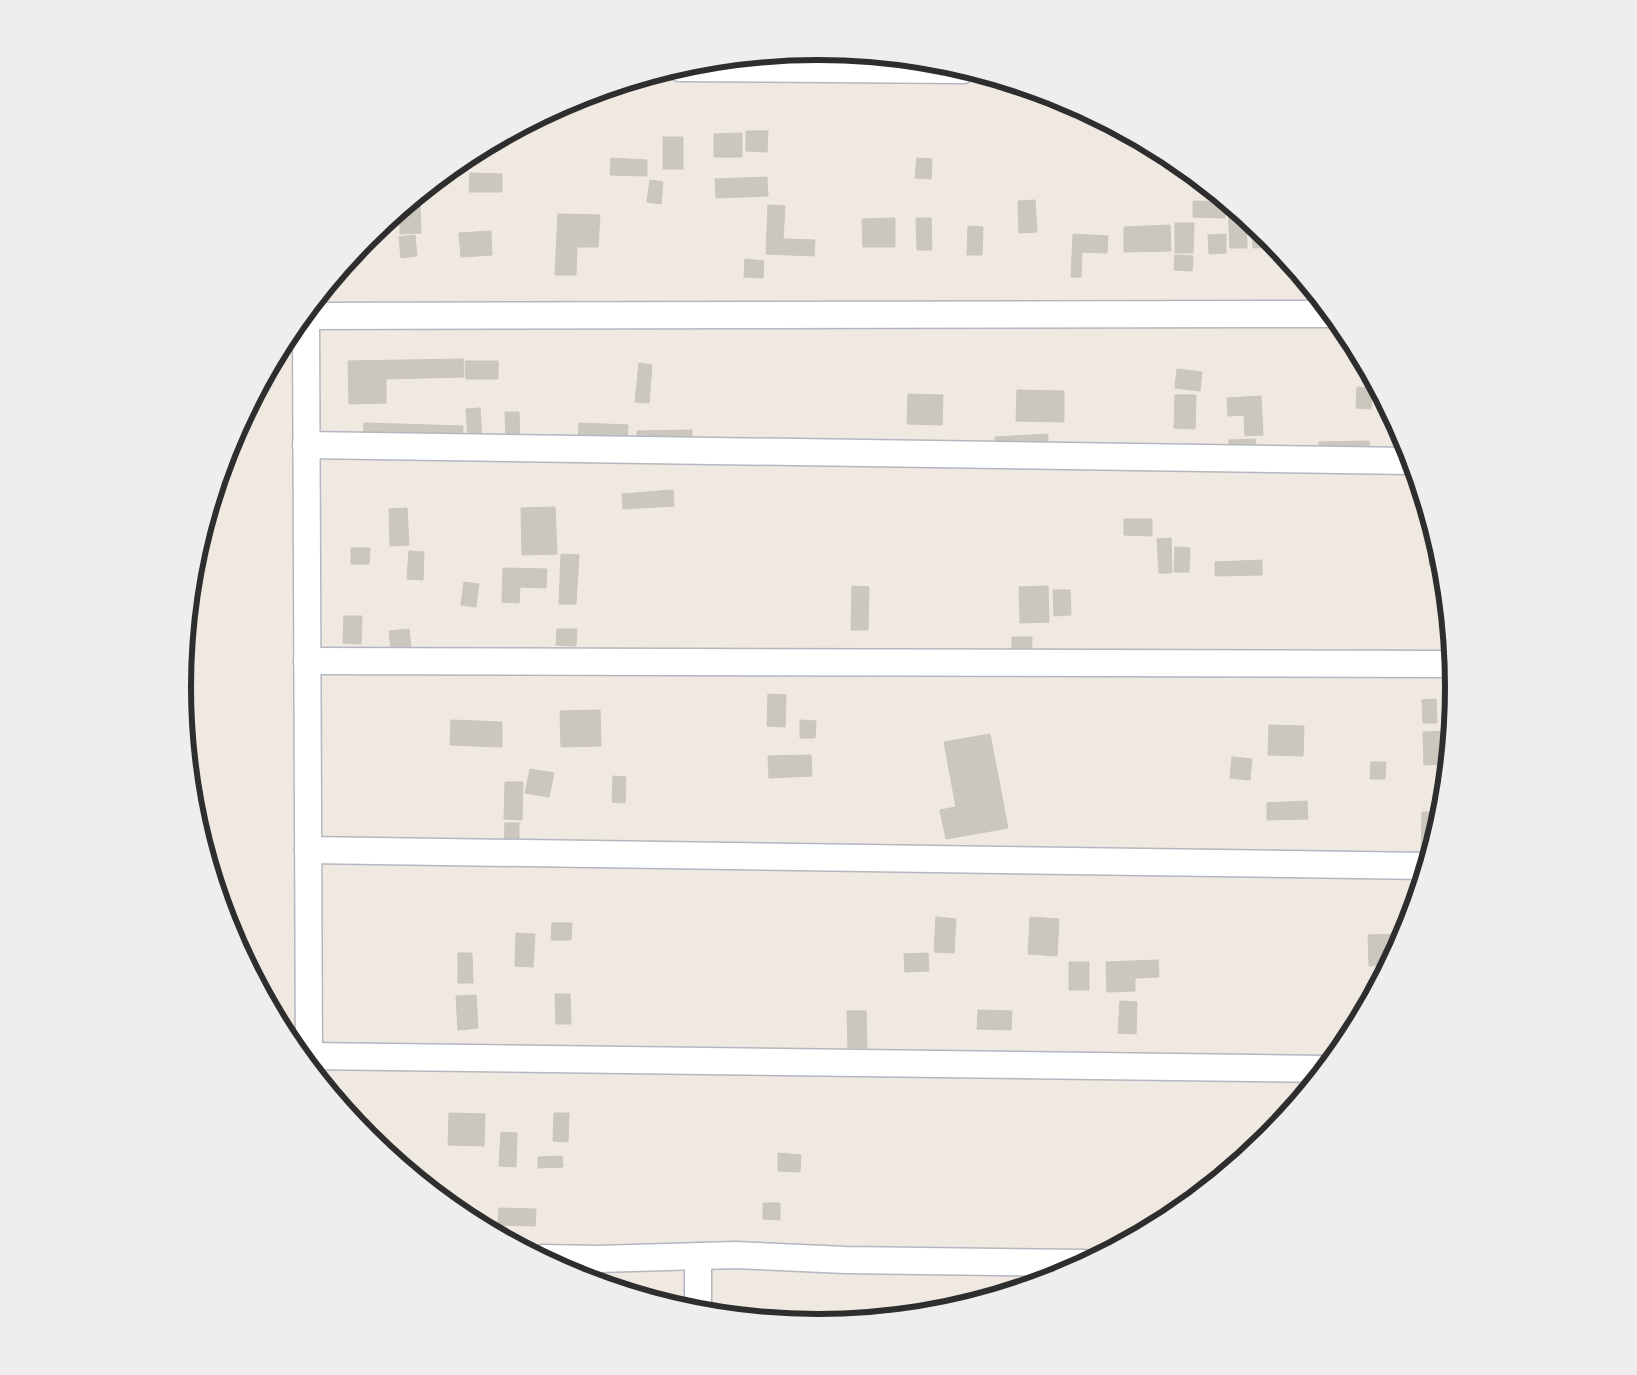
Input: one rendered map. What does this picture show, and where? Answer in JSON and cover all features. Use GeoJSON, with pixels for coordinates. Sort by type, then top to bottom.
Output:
{"type":"FeatureCollection","features":[{"type":"Feature","properties":{"kind":"street"},"geometry":{"type":"LineString","coordinates":[[718,68],[928,70]]}},
{"type":"Feature","properties":{"kind":"street"},"geometry":{"type":"LineString","coordinates":[[314,316],[1322,314]]}},
{"type":"Feature","properties":{"kind":"street"},"geometry":{"type":"LineString","coordinates":[[305,328],[309,1052]]}},
{"type":"Feature","properties":{"kind":"street"},"geometry":{"type":"LineString","coordinates":[[306,445],[1403,461]]}},
{"type":"Feature","properties":{"kind":"street"},"geometry":{"type":"LineString","coordinates":[[307,661],[1445,664]]}},
{"type":"Feature","properties":{"kind":"street"},"geometry":{"type":"LineString","coordinates":[[308,850],[1420,866]]}},
{"type":"Feature","properties":{"kind":"street"},"geometry":{"type":"LineString","coordinates":[[314,1060],[1316,1069]]}},
{"type":"Feature","properties":{"kind":"street"},"geometry":{"type":"LineString","coordinates":[[559,1258],[598,1259],[735,1254],[845,1260],[1066,1264]]}},
{"type":"Feature","properties":{"kind":"street"},"geometry":{"type":"LineString","coordinates":[[698,1256],[698,1303]]}},
{"type":"Feature","properties":{"kind":"building"},"geometry":{"type":"Polygon","coordinates":[[[746,131],[768,131],[767,152],[746,151],[746,131]]]}},
{"type":"Feature","properties":{"kind":"building"},"geometry":{"type":"Polygon","coordinates":[[[742,133],[742,157],[714,157],[714,134],[742,133]]]}},
{"type":"Feature","properties":{"kind":"building"},"geometry":{"type":"Polygon","coordinates":[[[663,137],[683,137],[683,169],[663,169],[663,137]]]}},
{"type":"Feature","properties":{"kind":"building"},"geometry":{"type":"Polygon","coordinates":[[[611,158],[647,160],[647,176],[610,175],[611,158]]]}},
{"type":"Feature","properties":{"kind":"building"},"geometry":{"type":"Polygon","coordinates":[[[917,158],[932,159],[931,179],[915,178],[917,158]]]}},
{"type":"Feature","properties":{"kind":"building"},"geometry":{"type":"Polygon","coordinates":[[[470,173],[502,174],[502,192],[469,192],[470,173]]]}},
{"type":"Feature","properties":{"kind":"building"},"geometry":{"type":"Polygon","coordinates":[[[767,177],[768,196],[716,198],[715,179],[767,177]]]}},
{"type":"Feature","properties":{"kind":"building"},"geometry":{"type":"Polygon","coordinates":[[[650,180],[663,182],[661,204],[647,202],[650,180]]]}},
{"type":"Feature","properties":{"kind":"building"},"geometry":{"type":"Polygon","coordinates":[[[1035,200],[1037,232],[1019,233],[1018,201],[1035,200]]]}},
{"type":"Feature","properties":{"kind":"building"},"geometry":{"type":"Polygon","coordinates":[[[1193,201],[1214,202],[1225,210],[1225,218],[1193,217],[1193,201]]]}},
{"type":"Feature","properties":{"kind":"building"},"geometry":{"type":"Polygon","coordinates":[[[768,205],[785,206],[783,239],[815,240],[814,256],[766,254],[768,205]]]}},
{"type":"Feature","properties":{"kind":"building"},"geometry":{"type":"Polygon","coordinates":[[[417,206],[420,206],[421,233],[400,234],[400,221],[417,206]]]}},
{"type":"Feature","properties":{"kind":"building"},"geometry":{"type":"Polygon","coordinates":[[[1228,213],[1246,229],[1247,248],[1230,248],[1228,213]]]}},
{"type":"Feature","properties":{"kind":"building"},"geometry":{"type":"Polygon","coordinates":[[[558,214],[600,215],[598,247],[577,247],[576,275],[555,275],[558,214]]]}},
{"type":"Feature","properties":{"kind":"building"},"geometry":{"type":"Polygon","coordinates":[[[895,218],[895,247],[863,247],[862,219],[895,218]]]}},
{"type":"Feature","properties":{"kind":"building"},"geometry":{"type":"Polygon","coordinates":[[[916,218],[931,218],[932,250],[917,250],[916,218]]]}},
{"type":"Feature","properties":{"kind":"building"},"geometry":{"type":"Polygon","coordinates":[[[1175,223],[1194,223],[1193,253],[1175,253],[1175,223]]]}},
{"type":"Feature","properties":{"kind":"building"},"geometry":{"type":"Polygon","coordinates":[[[1170,225],[1171,251],[1124,252],[1124,227],[1170,225]]]}},
{"type":"Feature","properties":{"kind":"building"},"geometry":{"type":"Polygon","coordinates":[[[968,226],[983,227],[982,255],[967,255],[968,226]]]}},
{"type":"Feature","properties":{"kind":"building"},"geometry":{"type":"Polygon","coordinates":[[[491,231],[492,255],[461,257],[459,233],[491,231]]]}},
{"type":"Feature","properties":{"kind":"building"},"geometry":{"type":"Polygon","coordinates":[[[1073,234],[1108,236],[1107,253],[1082,252],[1081,277],[1071,277],[1073,234]]]}},
{"type":"Feature","properties":{"kind":"building"},"geometry":{"type":"Polygon","coordinates":[[[1226,234],[1226,253],[1209,254],[1208,235],[1226,234]]]}},
{"type":"Feature","properties":{"kind":"building"},"geometry":{"type":"Polygon","coordinates":[[[415,235],[417,256],[401,258],[399,237],[415,235]]]}},
{"type":"Feature","properties":{"kind":"building"},"geometry":{"type":"Polygon","coordinates":[[[1252,235],[1265,247],[1253,248],[1252,235]]]}},
{"type":"Feature","properties":{"kind":"building"},"geometry":{"type":"Polygon","coordinates":[[[1175,255],[1193,256],[1192,271],[1174,270],[1175,255]]]}},
{"type":"Feature","properties":{"kind":"building"},"geometry":{"type":"Polygon","coordinates":[[[745,259],[764,261],[763,278],[744,277],[745,259]]]}},
{"type":"Feature","properties":{"kind":"building"},"geometry":{"type":"Polygon","coordinates":[[[463,359],[464,377],[386,379],[386,403],[349,404],[348,361],[463,359]]]}},
{"type":"Feature","properties":{"kind":"building"},"geometry":{"type":"Polygon","coordinates":[[[465,361],[498,361],[498,379],[466,379],[465,361]]]}},
{"type":"Feature","properties":{"kind":"building"},"geometry":{"type":"Polygon","coordinates":[[[639,363],[652,365],[649,403],[635,402],[639,363]]]}},
{"type":"Feature","properties":{"kind":"building"},"geometry":{"type":"Polygon","coordinates":[[[1177,369],[1202,372],[1200,391],[1175,388],[1177,369]]]}},
{"type":"Feature","properties":{"kind":"building"},"geometry":{"type":"Polygon","coordinates":[[[1357,387],[1369,388],[1372,393],[1371,409],[1356,408],[1357,387]]]}},
{"type":"Feature","properties":{"kind":"building"},"geometry":{"type":"Polygon","coordinates":[[[1017,390],[1064,391],[1064,422],[1016,421],[1017,390]]]}},
{"type":"Feature","properties":{"kind":"building"},"geometry":{"type":"Polygon","coordinates":[[[908,394],[943,395],[942,425],[907,424],[908,394]]]}},
{"type":"Feature","properties":{"kind":"building"},"geometry":{"type":"Polygon","coordinates":[[[1175,395],[1196,395],[1195,429],[1174,428],[1175,395]]]}},
{"type":"Feature","properties":{"kind":"building"},"geometry":{"type":"Polygon","coordinates":[[[1261,396],[1263,435],[1245,436],[1244,415],[1228,416],[1227,398],[1261,396]]]}},
{"type":"Feature","properties":{"kind":"building"},"geometry":{"type":"Polygon","coordinates":[[[480,408],[482,440],[468,441],[466,409],[480,408]]]}},
{"type":"Feature","properties":{"kind":"building"},"geometry":{"type":"Polygon","coordinates":[[[505,412],[519,412],[520,444],[506,444],[505,412]]]}},
{"type":"Feature","properties":{"kind":"building"},"geometry":{"type":"Polygon","coordinates":[[[364,423],[463,426],[462,445],[363,441],[364,423]]]}},
{"type":"Feature","properties":{"kind":"building"},"geometry":{"type":"Polygon","coordinates":[[[579,423],[628,425],[627,447],[578,445],[579,423]]]}},
{"type":"Feature","properties":{"kind":"building"},"geometry":{"type":"Polygon","coordinates":[[[692,430],[692,448],[637,449],[637,431],[692,430]]]}},
{"type":"Feature","properties":{"kind":"building"},"geometry":{"type":"Polygon","coordinates":[[[1048,434],[1048,449],[996,452],[995,437],[1048,434]]]}},
{"type":"Feature","properties":{"kind":"building"},"geometry":{"type":"Polygon","coordinates":[[[1255,439],[1256,454],[1229,455],[1229,440],[1255,439]]]}},
{"type":"Feature","properties":{"kind":"building"},"geometry":{"type":"Polygon","coordinates":[[[1369,441],[1369,455],[1319,456],[1319,442],[1369,441]]]}},
{"type":"Feature","properties":{"kind":"building"},"geometry":{"type":"Polygon","coordinates":[[[673,490],[674,506],[623,509],[622,494],[673,490]]]}},
{"type":"Feature","properties":{"kind":"building"},"geometry":{"type":"Polygon","coordinates":[[[555,507],[557,554],[522,555],[521,508],[555,507]]]}},
{"type":"Feature","properties":{"kind":"building"},"geometry":{"type":"Polygon","coordinates":[[[407,508],[409,545],[390,546],[389,509],[407,508]]]}},
{"type":"Feature","properties":{"kind":"building"},"geometry":{"type":"Polygon","coordinates":[[[1124,519],[1152,519],[1152,536],[1124,535],[1124,519]]]}},
{"type":"Feature","properties":{"kind":"building"},"geometry":{"type":"Polygon","coordinates":[[[1171,538],[1172,573],[1159,573],[1157,539],[1171,538]]]}},
{"type":"Feature","properties":{"kind":"building"},"geometry":{"type":"Polygon","coordinates":[[[1429,543],[1434,565],[1429,565],[1429,543]]]}},
{"type":"Feature","properties":{"kind":"building"},"geometry":{"type":"Polygon","coordinates":[[[1175,547],[1190,548],[1189,572],[1174,572],[1175,547]]]}},
{"type":"Feature","properties":{"kind":"building"},"geometry":{"type":"Polygon","coordinates":[[[351,548],[370,548],[369,564],[351,564],[351,548]]]}},
{"type":"Feature","properties":{"kind":"building"},"geometry":{"type":"Polygon","coordinates":[[[409,551],[424,552],[423,580],[407,579],[409,551]]]}},
{"type":"Feature","properties":{"kind":"building"},"geometry":{"type":"Polygon","coordinates":[[[561,554],[579,555],[576,604],[559,604],[561,554]]]}},
{"type":"Feature","properties":{"kind":"building"},"geometry":{"type":"Polygon","coordinates":[[[1262,560],[1262,575],[1215,576],[1215,562],[1262,560]]]}},
{"type":"Feature","properties":{"kind":"building"},"geometry":{"type":"Polygon","coordinates":[[[503,568],[547,569],[546,588],[520,587],[519,603],[502,602],[503,568]]]}},
{"type":"Feature","properties":{"kind":"building"},"geometry":{"type":"Polygon","coordinates":[[[464,582],[479,584],[476,607],[461,605],[464,582]]]}},
{"type":"Feature","properties":{"kind":"building"},"geometry":{"type":"Polygon","coordinates":[[[852,586],[869,587],[868,630],[851,630],[852,586]]]}},
{"type":"Feature","properties":{"kind":"building"},"geometry":{"type":"Polygon","coordinates":[[[1048,586],[1049,622],[1020,623],[1019,587],[1048,586]]]}},
{"type":"Feature","properties":{"kind":"building"},"geometry":{"type":"Polygon","coordinates":[[[1053,590],[1070,590],[1071,615],[1054,616],[1053,590]]]}},
{"type":"Feature","properties":{"kind":"building"},"geometry":{"type":"Polygon","coordinates":[[[344,616],[362,616],[361,644],[343,643],[344,616]]]}},
{"type":"Feature","properties":{"kind":"building"},"geometry":{"type":"Polygon","coordinates":[[[409,629],[411,648],[391,650],[389,631],[409,629]]]}},
{"type":"Feature","properties":{"kind":"building"},"geometry":{"type":"Polygon","coordinates":[[[557,629],[577,629],[576,646],[556,645],[557,629]]]}},
{"type":"Feature","properties":{"kind":"building"},"geometry":{"type":"Polygon","coordinates":[[[1012,637],[1032,637],[1031,669],[1012,669],[1012,637]]]}},
{"type":"Feature","properties":{"kind":"building"},"geometry":{"type":"Polygon","coordinates":[[[768,694],[786,695],[785,727],[767,726],[768,694]]]}},
{"type":"Feature","properties":{"kind":"building"},"geometry":{"type":"Polygon","coordinates":[[[1436,699],[1437,723],[1423,723],[1422,700],[1436,699]]]}},
{"type":"Feature","properties":{"kind":"building"},"geometry":{"type":"Polygon","coordinates":[[[600,710],[601,746],[561,747],[560,711],[600,710]]]}},
{"type":"Feature","properties":{"kind":"building"},"geometry":{"type":"Polygon","coordinates":[[[451,720],[502,722],[502,747],[450,745],[451,720]]]}},
{"type":"Feature","properties":{"kind":"building"},"geometry":{"type":"Polygon","coordinates":[[[800,720],[816,721],[815,738],[800,738],[800,720]]]}},
{"type":"Feature","properties":{"kind":"building"},"geometry":{"type":"Polygon","coordinates":[[[1269,725],[1304,726],[1303,756],[1268,755],[1269,725]]]}},
{"type":"Feature","properties":{"kind":"building"},"geometry":{"type":"Polygon","coordinates":[[[1445,731],[1441,764],[1424,765],[1423,732],[1445,731]]]}},
{"type":"Feature","properties":{"kind":"building"},"geometry":{"type":"Polygon","coordinates":[[[990,734],[1008,828],[946,839],[940,810],[956,807],[944,742],[990,734]]]}},
{"type":"Feature","properties":{"kind":"building"},"geometry":{"type":"Polygon","coordinates":[[[811,755],[812,776],[769,778],[768,756],[811,755]]]}},
{"type":"Feature","properties":{"kind":"building"},"geometry":{"type":"Polygon","coordinates":[[[1232,757],[1252,759],[1250,780],[1230,778],[1232,757]]]}},
{"type":"Feature","properties":{"kind":"building"},"geometry":{"type":"Polygon","coordinates":[[[1371,762],[1386,762],[1385,779],[1370,779],[1371,762]]]}},
{"type":"Feature","properties":{"kind":"building"},"geometry":{"type":"Polygon","coordinates":[[[530,769],[554,773],[549,797],[525,793],[530,769]]]}},
{"type":"Feature","properties":{"kind":"building"},"geometry":{"type":"Polygon","coordinates":[[[613,776],[626,777],[625,803],[612,802],[613,776]]]}},
{"type":"Feature","properties":{"kind":"building"},"geometry":{"type":"Polygon","coordinates":[[[505,782],[523,782],[522,820],[504,819],[505,782]]]}},
{"type":"Feature","properties":{"kind":"building"},"geometry":{"type":"Polygon","coordinates":[[[1307,801],[1308,819],[1267,820],[1267,803],[1307,801]]]}},
{"type":"Feature","properties":{"kind":"building"},"geometry":{"type":"Polygon","coordinates":[[[1422,812],[1434,812],[1425,850],[1421,858],[1422,812]]]}},
{"type":"Feature","properties":{"kind":"building"},"geometry":{"type":"Polygon","coordinates":[[[505,823],[519,823],[519,843],[504,843],[505,823]]]}},
{"type":"Feature","properties":{"kind":"building"},"geometry":{"type":"Polygon","coordinates":[[[936,917],[956,919],[954,953],[934,952],[936,917]]]}},
{"type":"Feature","properties":{"kind":"building"},"geometry":{"type":"Polygon","coordinates":[[[1030,917],[1059,919],[1057,956],[1028,954],[1030,917]]]}},
{"type":"Feature","properties":{"kind":"building"},"geometry":{"type":"Polygon","coordinates":[[[552,923],[572,923],[571,940],[551,940],[552,923]]]}},
{"type":"Feature","properties":{"kind":"building"},"geometry":{"type":"Polygon","coordinates":[[[516,933],[535,934],[533,967],[515,966],[516,933]]]}},
{"type":"Feature","properties":{"kind":"building"},"geometry":{"type":"Polygon","coordinates":[[[1395,934],[1381,965],[1369,966],[1368,935],[1395,934]]]}},
{"type":"Feature","properties":{"kind":"building"},"geometry":{"type":"Polygon","coordinates":[[[458,953],[472,953],[473,983],[458,983],[458,953]]]}},
{"type":"Feature","properties":{"kind":"building"},"geometry":{"type":"Polygon","coordinates":[[[928,953],[929,971],[905,972],[904,954],[928,953]]]}},
{"type":"Feature","properties":{"kind":"building"},"geometry":{"type":"Polygon","coordinates":[[[1158,960],[1159,977],[1135,978],[1135,991],[1107,992],[1106,962],[1158,960]]]}},
{"type":"Feature","properties":{"kind":"building"},"geometry":{"type":"Polygon","coordinates":[[[1069,962],[1089,962],[1089,990],[1069,990],[1069,962]]]}},
{"type":"Feature","properties":{"kind":"building"},"geometry":{"type":"Polygon","coordinates":[[[555,994],[570,994],[571,1024],[556,1024],[555,994]]]}},
{"type":"Feature","properties":{"kind":"building"},"geometry":{"type":"Polygon","coordinates":[[[476,995],[478,1028],[458,1030],[456,996],[476,995]]]}},
{"type":"Feature","properties":{"kind":"building"},"geometry":{"type":"Polygon","coordinates":[[[1120,1001],[1137,1002],[1136,1034],[1118,1033],[1120,1001]]]}},
{"type":"Feature","properties":{"kind":"building"},"geometry":{"type":"Polygon","coordinates":[[[978,1010],[1012,1011],[1011,1030],[977,1029],[978,1010]]]}},
{"type":"Feature","properties":{"kind":"building"},"geometry":{"type":"Polygon","coordinates":[[[847,1011],[866,1011],[867,1048],[848,1048],[847,1011]]]}},
{"type":"Feature","properties":{"kind":"building"},"geometry":{"type":"Polygon","coordinates":[[[449,1113],[485,1114],[484,1146],[448,1145],[449,1113]]]}},
{"type":"Feature","properties":{"kind":"building"},"geometry":{"type":"Polygon","coordinates":[[[554,1113],[569,1113],[568,1142],[553,1141],[554,1113]]]}},
{"type":"Feature","properties":{"kind":"building"},"geometry":{"type":"Polygon","coordinates":[[[501,1132],[517,1133],[516,1167],[499,1166],[501,1132]]]}},
{"type":"Feature","properties":{"kind":"building"},"geometry":{"type":"Polygon","coordinates":[[[778,1153],[801,1155],[800,1172],[778,1171],[778,1153]]]}},
{"type":"Feature","properties":{"kind":"building"},"geometry":{"type":"Polygon","coordinates":[[[562,1156],[563,1167],[538,1168],[538,1157],[562,1156]]]}},
{"type":"Feature","properties":{"kind":"building"},"geometry":{"type":"Polygon","coordinates":[[[763,1203],[780,1203],[780,1220],[763,1219],[763,1203]]]}},
{"type":"Feature","properties":{"kind":"building"},"geometry":{"type":"Polygon","coordinates":[[[499,1208],[536,1209],[535,1226],[498,1225],[499,1208]]]}}]}
